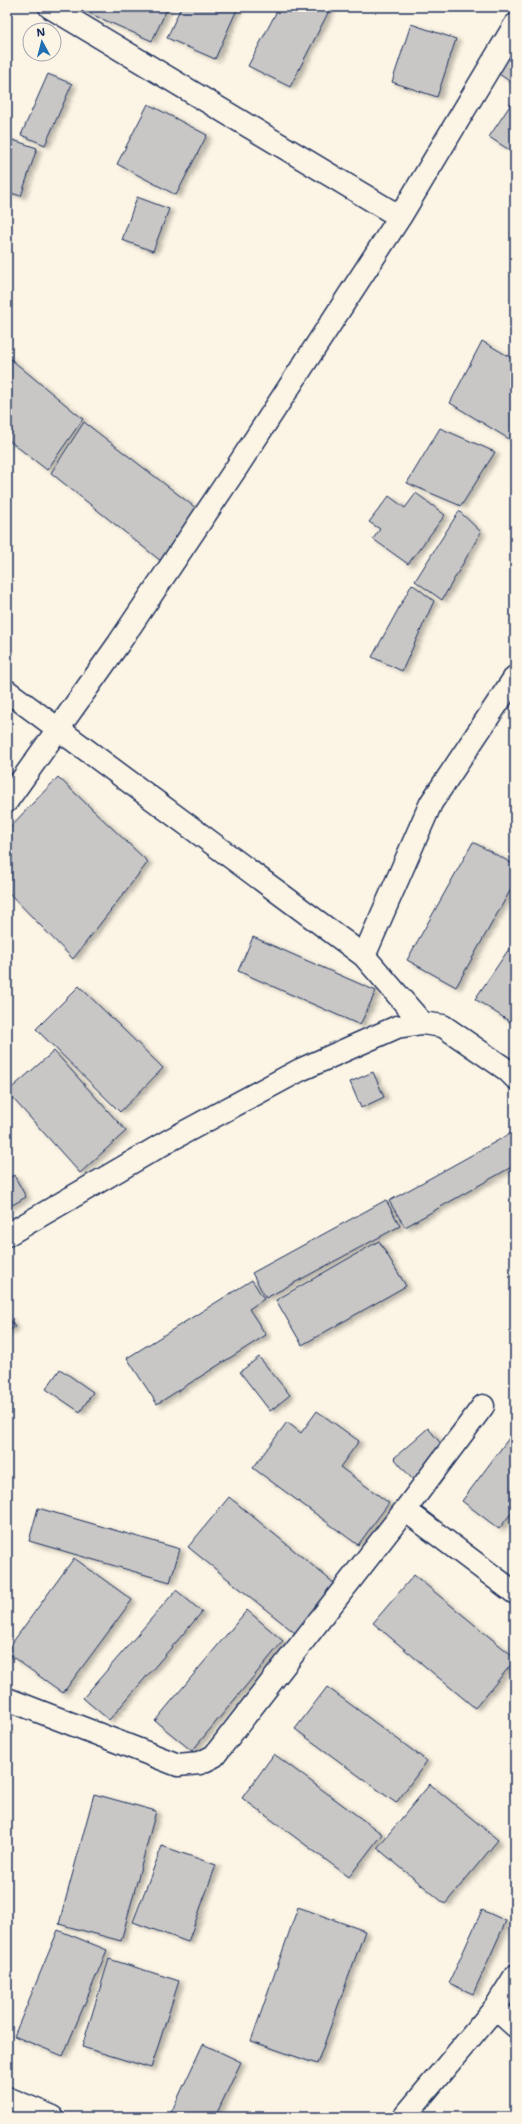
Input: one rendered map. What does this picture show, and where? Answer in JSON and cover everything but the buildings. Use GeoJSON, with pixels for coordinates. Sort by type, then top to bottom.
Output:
{"type":"FeatureCollection","features":[{"type":"Feature","properties":{"kind":"street"},"geometry":{"type":"LineString","coordinates":[[50,7],[400,217]]}},
{"type":"Feature","properties":{"kind":"street"},"geometry":{"type":"LineString","coordinates":[[7,801],[119,643],[237,467],[400,217],[515,25]]}},
{"type":"Feature","properties":{"kind":"street"},"geometry":{"type":"LineString","coordinates":[[364,956],[431,803],[515,676]]}},
{"type":"Feature","properties":{"kind":"street"},"geometry":{"type":"LineString","coordinates":[[7,691],[364,956],[422,1023]]}},
{"type":"Feature","properties":{"kind":"street"},"geometry":{"type":"LineString","coordinates":[[7,1235],[170,1140],[300,1070],[397,1027],[422,1023],[443,1026],[507,1070],[515,1078]]}},
{"type":"Feature","properties":{"kind":"street"},"geometry":{"type":"LineString","coordinates":[[7,1699],[178,1764],[200,1763],[214,1756],[405,1510],[483,1406]]}},
{"type":"Feature","properties":{"kind":"street"},"geometry":{"type":"LineString","coordinates":[[405,1510],[515,1593]]}},
{"type":"Feature","properties":{"kind":"street"},"geometry":{"type":"LineString","coordinates":[[404,2117],[495,2008],[515,1976]]}},
{"type":"Feature","properties":{"kind":"street"},"geometry":{"type":"LineString","coordinates":[[495,2008],[515,2026]]}},
{"type":"Feature","properties":{"kind":"street"},"geometry":{"type":"LineString","coordinates":[[7,2098],[53,2117]]}}]}
